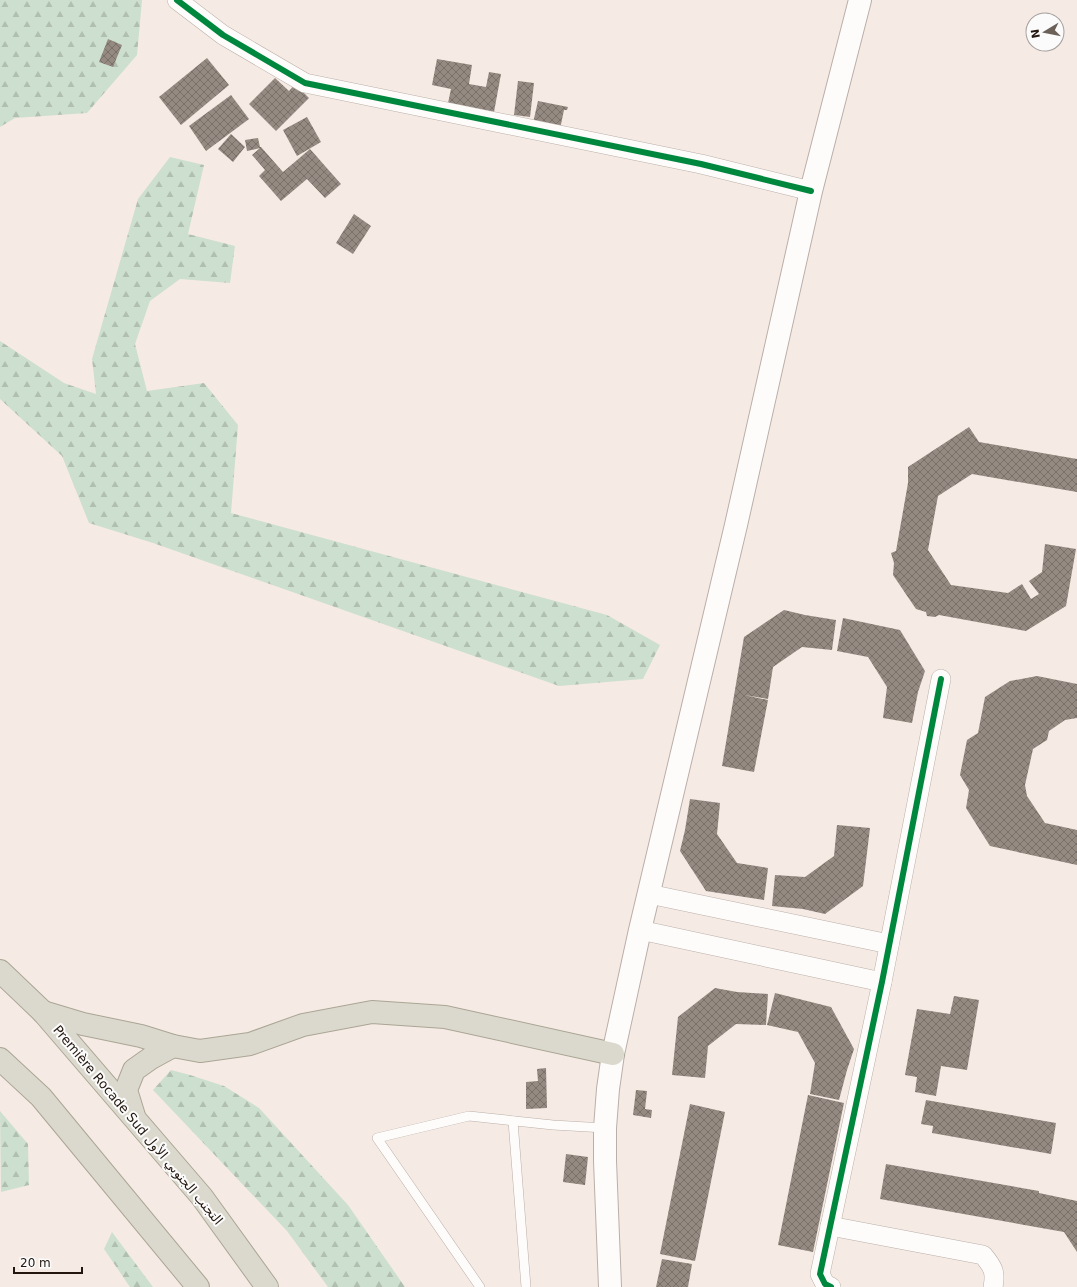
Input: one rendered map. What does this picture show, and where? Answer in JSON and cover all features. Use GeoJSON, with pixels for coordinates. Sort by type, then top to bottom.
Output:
{"type":"FeatureCollection","features":[{"type":"Feature","properties":{"kind":"highway","name":"Première Rocade Sud التجنب الجنوبي الأول"},"geometry":{"type":"LineString","coordinates":[[0,971],[43,1012],[202,1198],[267,1287]]}},
{"type":"Feature","properties":{"kind":"highway"},"geometry":{"type":"LineString","coordinates":[[43,1012],[83,1024],[141,1036],[173,1046],[200,1051],[250,1044],[303,1025],[372,1012],[445,1017],[613,1054]]}},
{"type":"Feature","properties":{"kind":"highway"},"geometry":{"type":"LineString","coordinates":[[136,1122],[126,1090],[134,1070],[151,1058],[173,1046]]}},
{"type":"Feature","properties":{"kind":"highway"},"geometry":{"type":"LineString","coordinates":[[0,1059],[41,1097],[198,1287]]}},
{"type":"Feature","properties":{"kind":"main road"},"geometry":{"type":"LineString","coordinates":[[610,1287],[605,1128],[613,1054],[640,930],[736,525],[810,191],[860,0]]}},
{"type":"Feature","properties":{"kind":"street"},"geometry":{"type":"LineString","coordinates":[[177,0],[223,35],[305,83],[701,164],[810,191]]}},
{"type":"Feature","properties":{"kind":"street"},"geometry":{"type":"LineString","coordinates":[[831,1287],[825,1284],[820,1274],[882,982],[941,679]]}},
{"type":"Feature","properties":{"kind":"street"},"geometry":{"type":"LineString","coordinates":[[649,894],[889,944]]}},
{"type":"Feature","properties":{"kind":"street"},"geometry":{"type":"LineString","coordinates":[[640,930],[882,982]]}},
{"type":"Feature","properties":{"kind":"street"},"geometry":{"type":"LineString","coordinates":[[830,1226],[983,1255],[992,1265],[995,1278],[992,1287]]}},
{"type":"Feature","properties":{"kind":"lane"},"geometry":{"type":"LineString","coordinates":[[480,1287],[377,1138],[468,1116],[605,1128]]}},
{"type":"Feature","properties":{"kind":"lane"},"geometry":{"type":"LineString","coordinates":[[512,1121],[526,1287]]}},
{"type":"Feature","properties":{"kind":"green space"},"geometry":{"type":"Polygon","coordinates":[[[0,0],[142,0],[137,55],[87,113],[15,118],[0,127],[0,0]]]}},
{"type":"Feature","properties":{"kind":"green space"},"geometry":{"type":"Polygon","coordinates":[[[170,157],[204,165],[188,234],[235,246],[230,283],[180,279],[150,301],[135,344],[147,391],[204,383],[238,425],[231,513],[607,615],[660,645],[643,679],[559,686],[153,543],[89,523],[62,456],[0,399],[0,341],[64,383],[96,394],[92,359],[138,199],[170,157]]]}},
{"type":"Feature","properties":{"kind":"green space"},"geometry":{"type":"Polygon","coordinates":[[[171,1070],[224,1086],[259,1108],[348,1205],[405,1287],[328,1287],[287,1231],[153,1090],[171,1070]]]}},
{"type":"Feature","properties":{"kind":"green space"},"geometry":{"type":"Polygon","coordinates":[[[0,1111],[28,1144],[29,1185],[1,1192],[0,1111]]]}},
{"type":"Feature","properties":{"kind":"green space"},"geometry":{"type":"Polygon","coordinates":[[[112,1232],[153,1287],[130,1287],[104,1249],[112,1232]]]}},
{"type":"Feature","properties":{"kind":"building"},"geometry":{"type":"Polygon","coordinates":[[[108,39],[122,45],[113,67],[99,62],[108,39]]]}},
{"type":"Feature","properties":{"kind":"building"},"geometry":{"type":"Polygon","coordinates":[[[207,58],[229,85],[181,125],[159,97],[207,58]]]}},
{"type":"Feature","properties":{"kind":"building"},"geometry":{"type":"Polygon","coordinates":[[[437,59],[472,65],[469,84],[486,87],[489,72],[501,74],[494,112],[448,103],[451,89],[432,85],[437,59]]]}},
{"type":"Feature","properties":{"kind":"building"},"geometry":{"type":"Polygon","coordinates":[[[275,78],[289,91],[295,84],[309,98],[276,131],[249,104],[275,78]]]}},
{"type":"Feature","properties":{"kind":"building"},"geometry":{"type":"Polygon","coordinates":[[[518,81],[534,83],[530,117],[514,115],[518,81]]]}},
{"type":"Feature","properties":{"kind":"building"},"geometry":{"type":"Polygon","coordinates":[[[231,95],[249,119],[206,151],[189,126],[231,95]]]}},
{"type":"Feature","properties":{"kind":"building"},"geometry":{"type":"Polygon","coordinates":[[[538,101],[568,107],[567,110],[564,110],[560,129],[533,123],[538,101]]]}},
{"type":"Feature","properties":{"kind":"building"},"geometry":{"type":"Polygon","coordinates":[[[307,117],[321,142],[297,156],[283,130],[307,117]]]}},
{"type":"Feature","properties":{"kind":"building"},"geometry":{"type":"Polygon","coordinates":[[[231,134],[245,147],[233,162],[218,149],[231,134]]]}},
{"type":"Feature","properties":{"kind":"building"},"geometry":{"type":"Polygon","coordinates":[[[258,138],[260,147],[283,172],[310,149],[341,184],[325,198],[307,179],[281,201],[259,176],[265,170],[252,155],[260,148],[247,151],[245,140],[258,138]]]}},
{"type":"Feature","properties":{"kind":"building"},"geometry":{"type":"Polygon","coordinates":[[[354,214],[371,226],[353,254],[336,243],[354,214]]]}},
{"type":"Feature","properties":{"kind":"building"},"geometry":{"type":"Polygon","coordinates":[[[969,427],[979,442],[1077,459],[1077,492],[972,474],[938,496],[928,550],[951,585],[1008,593],[1022,584],[1031,599],[1039,594],[1029,581],[1042,572],[1045,544],[1076,549],[1066,606],[1026,631],[939,615],[935,617],[927,616],[926,612],[916,609],[893,575],[894,563],[891,553],[896,551],[908,483],[908,467],[969,427]]]}},
{"type":"Feature","properties":{"kind":"building"},"geometry":{"type":"Polygon","coordinates":[[[784,610],[836,620],[832,650],[802,647],[773,667],[768,699],[744,695],[768,700],[754,772],[722,766],[744,637],[784,610]]]}},
{"type":"Feature","properties":{"kind":"building"},"geometry":{"type":"Polygon","coordinates":[[[843,618],[900,630],[925,671],[918,692],[912,723],[883,718],[887,687],[868,657],[837,651],[843,618]]]}},
{"type":"Feature","properties":{"kind":"building"},"geometry":{"type":"Polygon","coordinates":[[[1037,676],[1077,684],[1077,718],[1065,720],[1049,731],[1047,740],[1033,749],[1025,785],[1027,796],[1045,823],[1077,830],[1077,865],[990,846],[966,808],[969,790],[960,775],[967,740],[978,733],[985,697],[1010,681],[1037,676]]]}},
{"type":"Feature","properties":{"kind":"building"},"geometry":{"type":"Polygon","coordinates":[[[690,799],[720,803],[717,834],[737,863],[768,868],[764,900],[706,891],[680,851],[690,799]]]}},
{"type":"Feature","properties":{"kind":"building"},"geometry":{"type":"Polygon","coordinates":[[[837,825],[870,828],[863,886],[825,914],[803,909],[772,906],[775,875],[805,877],[834,856],[837,825]]]}},
{"type":"Feature","properties":{"kind":"building"},"geometry":{"type":"Polygon","coordinates":[[[715,988],[737,992],[768,994],[766,1025],[736,1024],[708,1046],[705,1078],[672,1075],[678,1017],[715,988]]]}},
{"type":"Feature","properties":{"kind":"building"},"geometry":{"type":"Polygon","coordinates":[[[775,993],[831,1007],[854,1049],[839,1100],[810,1094],[815,1063],[798,1032],[767,1025],[775,993]]]}},
{"type":"Feature","properties":{"kind":"building"},"geometry":{"type":"Polygon","coordinates":[[[954,996],[979,1000],[967,1070],[941,1066],[936,1096],[915,1092],[917,1077],[905,1075],[917,1009],[950,1014],[954,996]]]}},
{"type":"Feature","properties":{"kind":"building"},"geometry":{"type":"Polygon","coordinates":[[[546,1068],[547,1108],[526,1109],[526,1082],[538,1081],[537,1069],[546,1068]]]}},
{"type":"Feature","properties":{"kind":"building"},"geometry":{"type":"Polygon","coordinates":[[[636,1090],[647,1091],[645,1109],[652,1110],[651,1118],[633,1115],[636,1090]]]}},
{"type":"Feature","properties":{"kind":"building"},"geometry":{"type":"Polygon","coordinates":[[[808,1095],[844,1103],[813,1252],[778,1245],[808,1095]]]}},
{"type":"Feature","properties":{"kind":"building"},"geometry":{"type":"Polygon","coordinates":[[[926,1100],[1056,1123],[1051,1154],[932,1133],[933,1126],[921,1124],[926,1100]]]}},
{"type":"Feature","properties":{"kind":"building"},"geometry":{"type":"Polygon","coordinates":[[[690,1104],[725,1112],[695,1261],[660,1254],[690,1104]]]}},
{"type":"Feature","properties":{"kind":"building"},"geometry":{"type":"Polygon","coordinates":[[[566,1154],[588,1157],[585,1185],[563,1182],[566,1154]]]}},
{"type":"Feature","properties":{"kind":"building"},"geometry":{"type":"Polygon","coordinates":[[[886,1164],[1039,1191],[1039,1193],[1077,1201],[1077,1252],[1064,1232],[880,1199],[886,1164]]]}},
{"type":"Feature","properties":{"kind":"building"},"geometry":{"type":"Polygon","coordinates":[[[662,1259],[692,1264],[688,1287],[656,1287],[662,1259]]]}},
{"type":"Feature","properties":{"kind":"cycle path"},"geometry":{"type":"LineString","coordinates":[[177,0],[223,35],[305,83],[701,164],[811,191]]}},
{"type":"Feature","properties":{"kind":"cycle path"},"geometry":{"type":"LineString","coordinates":[[831,1287],[825,1284],[820,1274],[882,982],[941,679]]}}]}
